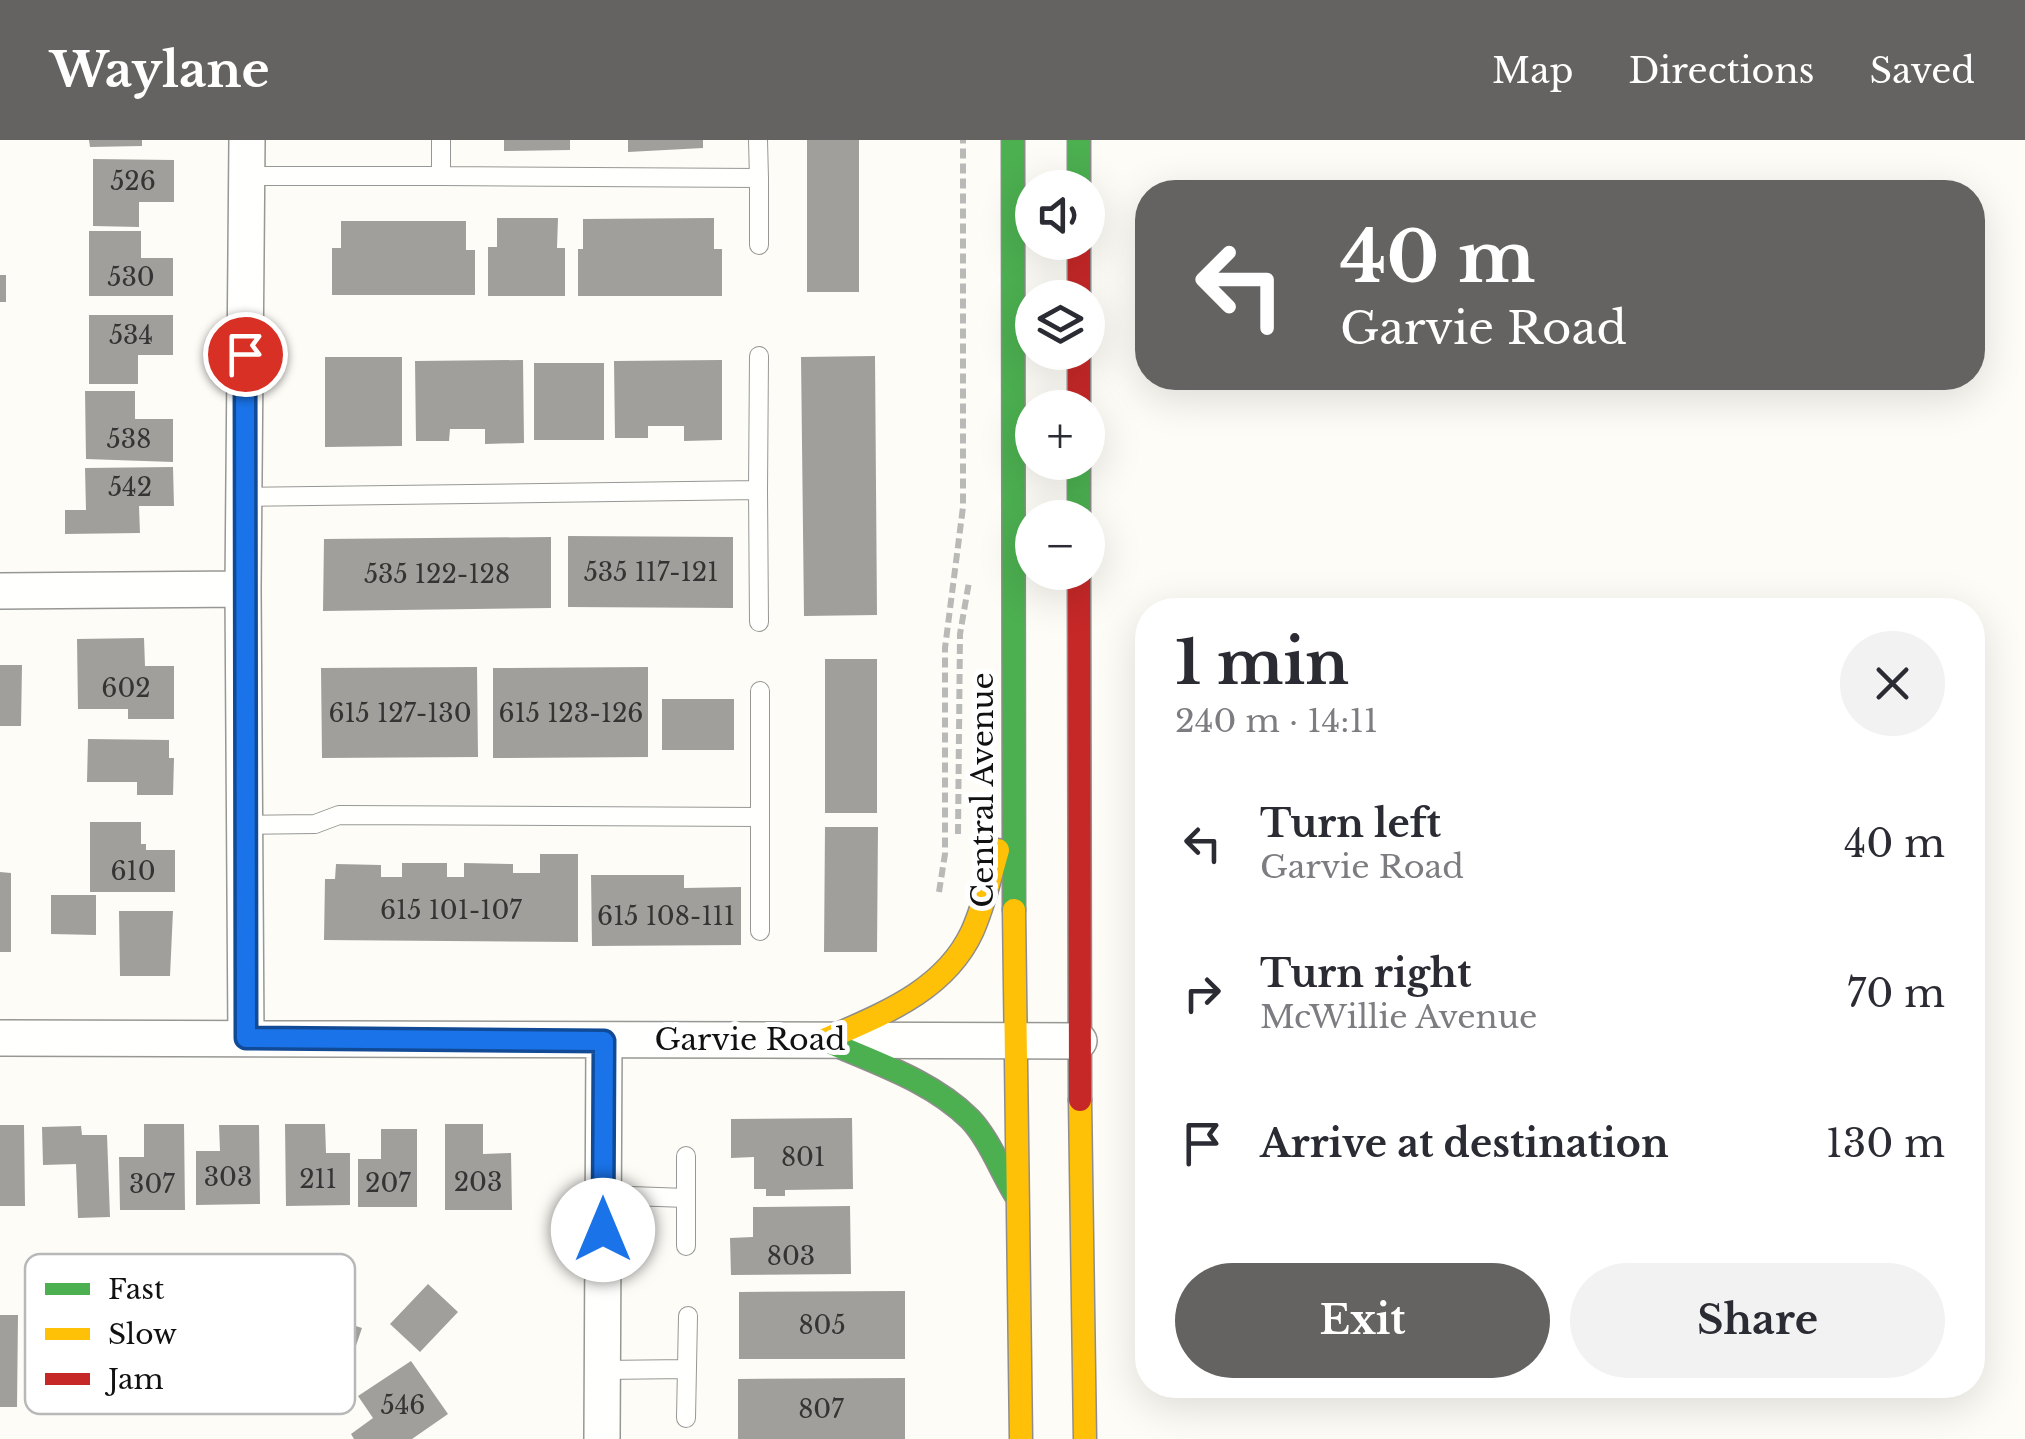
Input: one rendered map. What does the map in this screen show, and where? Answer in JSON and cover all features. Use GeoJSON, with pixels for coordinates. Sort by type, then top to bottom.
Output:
{"type":"FeatureCollection","features":[{"type":"Feature","properties":{"kind":"main road","name":"Central Avenue"},"geometry":{"type":"LineString","coordinates":[[1013,140],[1012,802],[1021,1439]]}},
{"type":"Feature","properties":{"kind":"main road"},"geometry":{"type":"LineString","coordinates":[[1079,140],[1079,170]]}},
{"type":"Feature","properties":{"kind":"main road"},"geometry":{"type":"LineString","coordinates":[[1079,590],[1079,1041],[1085,1439]]}},
{"type":"Feature","properties":{"kind":"main road"},"geometry":{"type":"LineString","coordinates":[[824,1040],[914,998],[946,974],[978,917],[1012,802]]}},
{"type":"Feature","properties":{"kind":"main road"},"geometry":{"type":"LineString","coordinates":[[824,1040],[923,1085],[950,1102],[973,1122],[1018,1198]]}},
{"type":"Feature","properties":{"kind":"street"},"geometry":{"type":"LineString","coordinates":[[246,1038],[243,589],[247,140]]}},
{"type":"Feature","properties":{"kind":"street"},"geometry":{"type":"LineString","coordinates":[[0,591],[243,589]]}},
{"type":"Feature","properties":{"kind":"street","name":"Garvie Road"},"geometry":{"type":"LineString","coordinates":[[0,1038],[1079,1041]]}},
{"type":"Feature","properties":{"kind":"street"},"geometry":{"type":"LineString","coordinates":[[602,1439],[604,1041]]}},
{"type":"Feature","properties":{"kind":"lane"},"geometry":{"type":"LineString","coordinates":[[441,176],[442,140]]}},
{"type":"Feature","properties":{"kind":"lane"},"geometry":{"type":"LineString","coordinates":[[758,140],[759,245]]}},
{"type":"Feature","properties":{"kind":"lane"},"geometry":{"type":"LineString","coordinates":[[246,176],[758,178]]}},
{"type":"Feature","properties":{"kind":"lane"},"geometry":{"type":"LineString","coordinates":[[758,622],[759,356]]}},
{"type":"Feature","properties":{"kind":"lane"},"geometry":{"type":"LineString","coordinates":[[244,497],[758,490]]}},
{"type":"Feature","properties":{"kind":"lane"},"geometry":{"type":"LineString","coordinates":[[760,690],[760,931]]}},
{"type":"Feature","properties":{"kind":"lane"},"geometry":{"type":"LineString","coordinates":[[245,825],[315,824],[339,815],[760,817]]}},
{"type":"Feature","properties":{"kind":"lane"},"geometry":{"type":"LineString","coordinates":[[686,1156],[686,1246]]}},
{"type":"Feature","properties":{"kind":"lane"},"geometry":{"type":"LineString","coordinates":[[603,1195],[686,1198]]}},
{"type":"Feature","properties":{"kind":"lane"},"geometry":{"type":"LineString","coordinates":[[686,1418],[688,1316]]}},
{"type":"Feature","properties":{"kind":"lane"},"geometry":{"type":"LineString","coordinates":[[602,1370],[687,1369]]}},
{"type":"Feature","properties":{"kind":"path"},"geometry":{"type":"LineString","coordinates":[[939,894],[945,854],[945,648],[963,508],[963,140]]}},
{"type":"Feature","properties":{"kind":"path"},"geometry":{"type":"LineString","coordinates":[[958,835],[960,634],[970,575]]}},
{"type":"Feature","properties":{"kind":"building"},"geometry":{"type":"Polygon","coordinates":[[[89,140],[142,140],[142,146],[90,147],[89,140]]]}},
{"type":"Feature","properties":{"kind":"building"},"geometry":{"type":"Polygon","coordinates":[[[504,140],[570,140],[570,150],[504,151],[504,140]]]}},
{"type":"Feature","properties":{"kind":"building"},"geometry":{"type":"Polygon","coordinates":[[[628,140],[703,140],[703,148],[628,152],[628,140]]]}},
{"type":"Feature","properties":{"kind":"building"},"geometry":{"type":"Polygon","coordinates":[[[807,140],[859,140],[859,292],[807,292],[807,140]]]}},
{"type":"Feature","properties":{"kind":"building"},"geometry":{"type":"Polygon","coordinates":[[[93,159],[174,160],[174,202],[139,202],[139,227],[93,226],[93,159]]]}},
{"type":"Feature","properties":{"kind":"building"},"geometry":{"type":"Polygon","coordinates":[[[497,218],[558,218],[557,248],[565,248],[565,296],[488,296],[488,247],[497,247],[497,218]]]}},
{"type":"Feature","properties":{"kind":"building"},"geometry":{"type":"Polygon","coordinates":[[[714,218],[714,249],[722,249],[722,296],[578,296],[578,249],[583,249],[583,219],[714,218]]]}},
{"type":"Feature","properties":{"kind":"building"},"geometry":{"type":"Polygon","coordinates":[[[341,221],[466,221],[466,250],[475,250],[475,295],[332,295],[332,248],[341,248],[341,221]]]}},
{"type":"Feature","properties":{"kind":"building"},"geometry":{"type":"Polygon","coordinates":[[[89,231],[141,231],[141,258],[173,258],[173,296],[89,296],[89,231]]]}},
{"type":"Feature","properties":{"kind":"building"},"geometry":{"type":"Polygon","coordinates":[[[0,275],[6,275],[6,302],[0,302],[0,275]]]}},
{"type":"Feature","properties":{"kind":"building"},"geometry":{"type":"Polygon","coordinates":[[[89,315],[173,315],[173,355],[138,355],[138,384],[89,384],[89,315]]]}},
{"type":"Feature","properties":{"kind":"building"},"geometry":{"type":"Polygon","coordinates":[[[875,356],[877,615],[804,616],[801,357],[875,356]]]}},
{"type":"Feature","properties":{"kind":"building"},"geometry":{"type":"Polygon","coordinates":[[[325,357],[402,357],[402,446],[325,447],[325,357]]]}},
{"type":"Feature","properties":{"kind":"building"},"geometry":{"type":"Polygon","coordinates":[[[523,360],[524,443],[485,444],[485,429],[450,429],[449,441],[416,441],[415,361],[523,360]]]}},
{"type":"Feature","properties":{"kind":"building"},"geometry":{"type":"Polygon","coordinates":[[[722,360],[722,440],[684,441],[684,426],[648,426],[648,438],[615,438],[614,361],[722,360]]]}},
{"type":"Feature","properties":{"kind":"building"},"geometry":{"type":"Polygon","coordinates":[[[534,363],[604,363],[604,440],[534,440],[534,363]]]}},
{"type":"Feature","properties":{"kind":"building"},"geometry":{"type":"Polygon","coordinates":[[[85,391],[135,391],[135,419],[173,419],[173,462],[86,459],[85,391]]]}},
{"type":"Feature","properties":{"kind":"building"},"geometry":{"type":"Polygon","coordinates":[[[173,467],[174,506],[139,506],[140,533],[65,534],[65,510],[86,510],[85,468],[173,467]]]}},
{"type":"Feature","properties":{"kind":"building"},"geometry":{"type":"Polygon","coordinates":[[[568,536],[733,537],[733,608],[568,607],[568,536]]]}},
{"type":"Feature","properties":{"kind":"building"},"geometry":{"type":"Polygon","coordinates":[[[551,537],[551,608],[323,611],[324,539],[551,537]]]}},
{"type":"Feature","properties":{"kind":"building"},"geometry":{"type":"Polygon","coordinates":[[[144,638],[145,666],[174,666],[174,719],[128,719],[128,709],[78,709],[77,639],[144,638]]]}},
{"type":"Feature","properties":{"kind":"building"},"geometry":{"type":"Polygon","coordinates":[[[825,659],[877,659],[877,813],[825,813],[825,659]]]}},
{"type":"Feature","properties":{"kind":"building"},"geometry":{"type":"Polygon","coordinates":[[[0,665],[22,665],[21,726],[0,726],[0,665]]]}},
{"type":"Feature","properties":{"kind":"building"},"geometry":{"type":"Polygon","coordinates":[[[477,667],[478,757],[322,758],[321,668],[477,667]]]}},
{"type":"Feature","properties":{"kind":"building"},"geometry":{"type":"Polygon","coordinates":[[[648,667],[648,757],[493,758],[493,668],[648,667]]]}},
{"type":"Feature","properties":{"kind":"building"},"geometry":{"type":"Polygon","coordinates":[[[662,699],[734,699],[734,750],[662,750],[662,699]]]}},
{"type":"Feature","properties":{"kind":"building"},"geometry":{"type":"Polygon","coordinates":[[[88,739],[169,740],[169,758],[174,758],[173,795],[137,795],[137,782],[87,782],[88,739]]]}},
{"type":"Feature","properties":{"kind":"building"},"geometry":{"type":"Polygon","coordinates":[[[90,822],[141,822],[141,844],[146,844],[146,850],[175,850],[175,892],[90,892],[90,822]]]}},
{"type":"Feature","properties":{"kind":"building"},"geometry":{"type":"Polygon","coordinates":[[[825,827],[878,827],[877,952],[824,952],[825,827]]]}},
{"type":"Feature","properties":{"kind":"building"},"geometry":{"type":"Polygon","coordinates":[[[540,854],[578,854],[578,942],[324,940],[325,879],[335,879],[336,864],[381,865],[381,877],[402,877],[402,863],[447,863],[447,877],[464,877],[464,863],[513,864],[513,873],[540,873],[540,854]]]}},
{"type":"Feature","properties":{"kind":"building"},"geometry":{"type":"Polygon","coordinates":[[[0,872],[11,873],[11,952],[0,952],[0,872]]]}},
{"type":"Feature","properties":{"kind":"building"},"geometry":{"type":"Polygon","coordinates":[[[591,875],[684,875],[684,888],[741,887],[741,945],[592,946],[591,875]]]}},
{"type":"Feature","properties":{"kind":"building"},"geometry":{"type":"Polygon","coordinates":[[[51,895],[96,895],[96,935],[51,934],[51,895]]]}},
{"type":"Feature","properties":{"kind":"building"},"geometry":{"type":"Polygon","coordinates":[[[119,911],[173,911],[170,976],[120,976],[119,911]]]}},
{"type":"Feature","properties":{"kind":"building"},"geometry":{"type":"Polygon","coordinates":[[[852,1118],[853,1189],[785,1190],[785,1196],[766,1196],[766,1189],[754,1189],[754,1157],[731,1158],[731,1119],[852,1118]]]}},
{"type":"Feature","properties":{"kind":"building"},"geometry":{"type":"Polygon","coordinates":[[[144,1124],[184,1124],[185,1210],[120,1210],[119,1157],[144,1157],[144,1124]]]}},
{"type":"Feature","properties":{"kind":"building"},"geometry":{"type":"Polygon","coordinates":[[[285,1124],[325,1124],[326,1153],[350,1153],[350,1205],[286,1206],[285,1124]]]}},
{"type":"Feature","properties":{"kind":"building"},"geometry":{"type":"Polygon","coordinates":[[[445,1124],[483,1124],[483,1154],[511,1153],[512,1210],[445,1210],[445,1124]]]}},
{"type":"Feature","properties":{"kind":"building"},"geometry":{"type":"Polygon","coordinates":[[[0,1125],[24,1125],[25,1206],[0,1206],[0,1125]]]}},
{"type":"Feature","properties":{"kind":"building"},"geometry":{"type":"Polygon","coordinates":[[[219,1125],[259,1125],[260,1204],[196,1205],[196,1151],[220,1151],[219,1125]]]}},
{"type":"Feature","properties":{"kind":"building"},"geometry":{"type":"Polygon","coordinates":[[[81,1126],[82,1135],[107,1135],[110,1217],[78,1218],[76,1164],[43,1165],[42,1127],[81,1126]]]}},
{"type":"Feature","properties":{"kind":"building"},"geometry":{"type":"Polygon","coordinates":[[[381,1129],[417,1129],[417,1207],[358,1207],[358,1159],[381,1159],[381,1129]]]}},
{"type":"Feature","properties":{"kind":"building"},"geometry":{"type":"Polygon","coordinates":[[[850,1206],[851,1274],[731,1275],[730,1238],[753,1237],[753,1207],[850,1206]]]}},
{"type":"Feature","properties":{"kind":"building"},"geometry":{"type":"Polygon","coordinates":[[[428,1284],[458,1312],[420,1352],[390,1324],[428,1284]]]}},
{"type":"Feature","properties":{"kind":"building"},"geometry":{"type":"Polygon","coordinates":[[[905,1291],[905,1359],[739,1359],[739,1292],[905,1291]]]}},
{"type":"Feature","properties":{"kind":"building"},"geometry":{"type":"Polygon","coordinates":[[[0,1315],[18,1315],[17,1407],[0,1407],[0,1315]]]}},
{"type":"Feature","properties":{"kind":"building"},"geometry":{"type":"Polygon","coordinates":[[[355,1326],[362,1328],[355,1349],[355,1326]]]}},
{"type":"Feature","properties":{"kind":"building"},"geometry":{"type":"Polygon","coordinates":[[[411,1361],[448,1414],[412,1439],[354,1439],[351,1434],[373,1418],[358,1396],[411,1361]]]}},
{"type":"Feature","properties":{"kind":"building"},"geometry":{"type":"Polygon","coordinates":[[[905,1378],[905,1439],[738,1439],[738,1379],[905,1378]]]}},
{"type":"Feature","properties":{"kind":"traffic: fast"},"geometry":{"type":"LineString","coordinates":[[1013,140],[1014,910]]}},
{"type":"Feature","properties":{"kind":"traffic: fast"},"geometry":{"type":"LineString","coordinates":[[1079,140],[1079,170]]}},
{"type":"Feature","properties":{"kind":"traffic: fast"},"geometry":{"type":"LineString","coordinates":[[1079,480],[1079,500]]}},
{"type":"Feature","properties":{"kind":"traffic: fast"},"geometry":{"type":"LineString","coordinates":[[824,1040],[901,1073],[955,1105],[983,1136],[1015,1194]]}},
{"type":"Feature","properties":{"kind":"traffic: slow"},"geometry":{"type":"LineString","coordinates":[[824,1040],[909,999],[945,971],[972,932],[998,850]]}},
{"type":"Feature","properties":{"kind":"traffic: slow"},"geometry":{"type":"LineString","coordinates":[[1014,910],[1021,1439]]}},
{"type":"Feature","properties":{"kind":"traffic: slow"},"geometry":{"type":"LineString","coordinates":[[1080,1100],[1085,1439]]}},
{"type":"Feature","properties":{"kind":"traffic: jam"},"geometry":{"type":"LineString","coordinates":[[1079,260],[1079,280]]}},
{"type":"Feature","properties":{"kind":"traffic: jam"},"geometry":{"type":"LineString","coordinates":[[1079,370],[1079,390]]}},
{"type":"Feature","properties":{"kind":"traffic: jam"},"geometry":{"type":"LineString","coordinates":[[1079,590],[1080,1100]]}},
{"type":"Feature","properties":{"kind":"route"},"geometry":{"type":"LineString","coordinates":[[245,354],[246,1038],[604,1041],[603,1230]]}}]}
